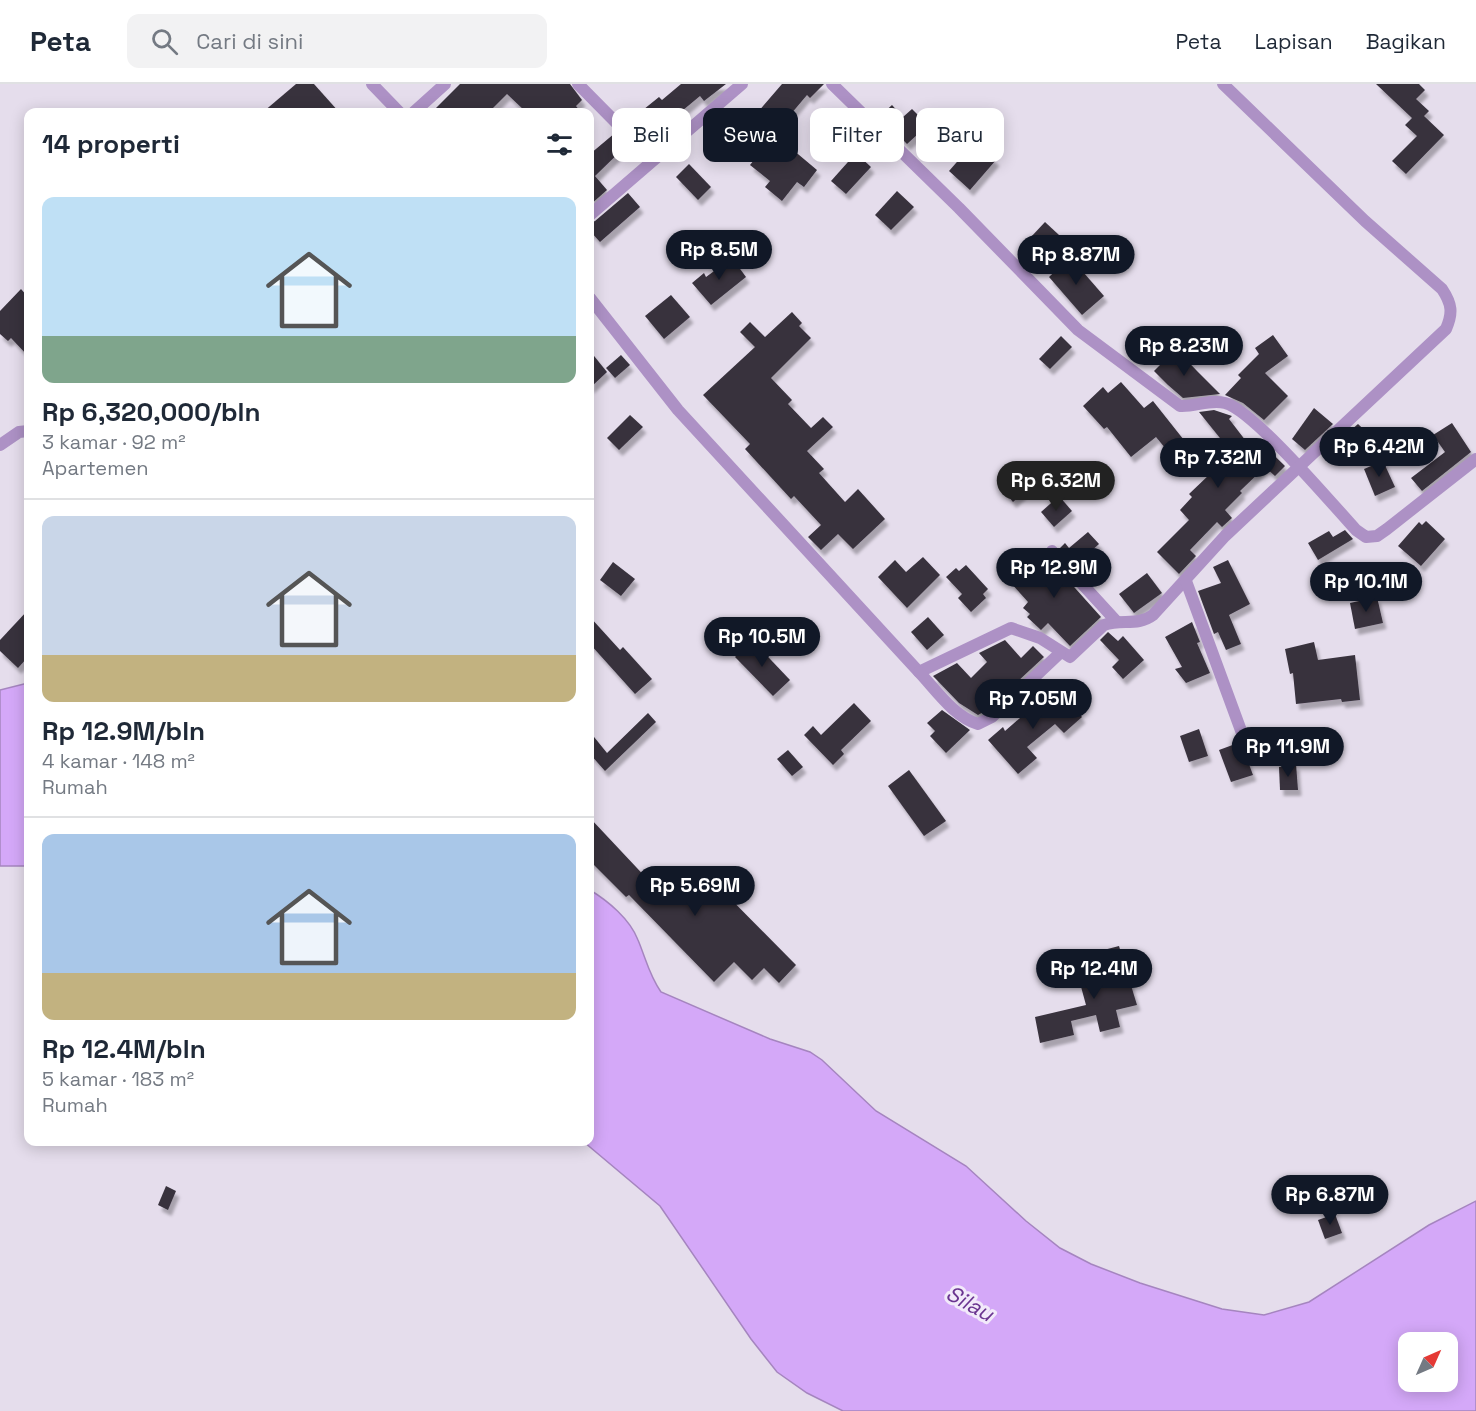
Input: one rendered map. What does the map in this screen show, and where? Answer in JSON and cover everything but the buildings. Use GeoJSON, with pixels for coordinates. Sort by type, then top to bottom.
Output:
{"type":"FeatureCollection","features":[{"type":"Feature","properties":{"kind":"street"},"geometry":{"type":"LineString","coordinates":[[372,84],[395,108]]}},
{"type":"Feature","properties":{"kind":"street"},"geometry":{"type":"LineString","coordinates":[[418,108],[445,84]]}},
{"type":"Feature","properties":{"kind":"street"},"geometry":{"type":"LineString","coordinates":[[578,84],[612,118]]}},
{"type":"Feature","properties":{"kind":"street"},"geometry":{"type":"LineString","coordinates":[[691,128],[742,84]]}},
{"type":"Feature","properties":{"kind":"street"},"geometry":{"type":"LineString","coordinates":[[832,84],[959,208],[1078,330],[1180,406],[1192,407],[1215,401],[1228,404],[1243,414],[1298,466],[1356,530],[1366,537],[1377,536],[1387,529],[1476,459]]}},
{"type":"Feature","properties":{"kind":"street"},"geometry":{"type":"LineString","coordinates":[[919,672],[1011,628],[1040,638],[1060,653],[1070,657],[1104,625],[1147,620],[1186,581],[1225,536],[1446,329],[1452,316],[1451,303],[1442,289],[1365,221],[1223,84]]}},
{"type":"Feature","properties":{"kind":"street"},"geometry":{"type":"LineString","coordinates":[[594,212],[651,162]]}},
{"type":"Feature","properties":{"kind":"street"},"geometry":{"type":"LineString","coordinates":[[594,303],[678,410],[950,706],[969,722],[978,724],[992,717],[1060,653]]}},
{"type":"Feature","properties":{"kind":"street"},"geometry":{"type":"LineString","coordinates":[[0,445],[24,431]]}},
{"type":"Feature","properties":{"kind":"street"},"geometry":{"type":"LineString","coordinates":[[1052,551],[1117,622]]}},
{"type":"Feature","properties":{"kind":"street"},"geometry":{"type":"LineString","coordinates":[[1186,581],[1243,736],[1259,751],[1282,759]]}},
{"type":"Feature","properties":{"kind":"water"},"geometry":{"type":"Polygon","coordinates":[[[24,684],[24,866],[0,866],[0,690],[24,684]]]}},
{"type":"Feature","properties":{"kind":"water","name":"Silau"},"geometry":{"type":"Polygon","coordinates":[[[594,893],[611,905],[630,925],[653,979],[661,992],[770,1039],[810,1052],[822,1060],[876,1111],[966,1166],[1026,1221],[1060,1248],[1091,1264],[1140,1283],[1222,1309],[1264,1315],[1309,1302],[1429,1225],[1476,1201],[1476,1411],[843,1411],[807,1393],[777,1372],[751,1339],[660,1206],[589,1146],[594,1146],[594,893]]]}}]}
